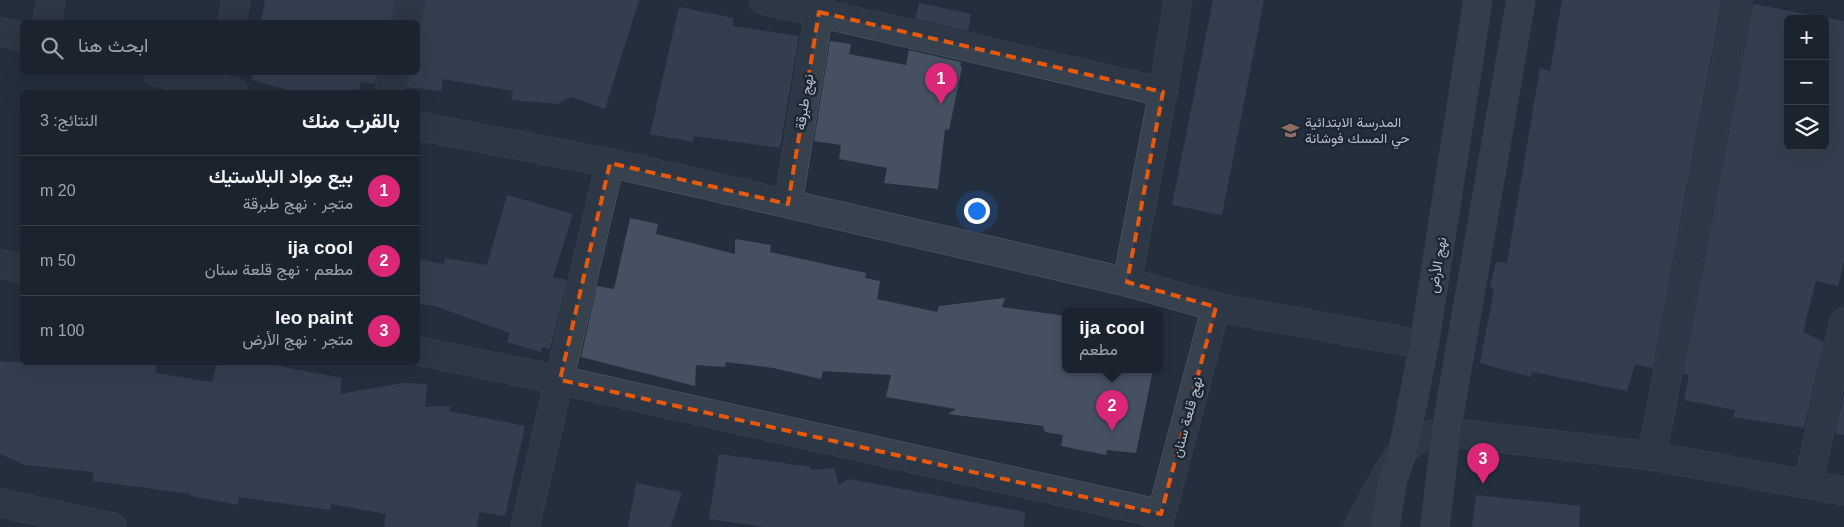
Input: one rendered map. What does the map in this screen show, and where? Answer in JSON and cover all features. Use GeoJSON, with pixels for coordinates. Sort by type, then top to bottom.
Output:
{"type":"FeatureCollection","features":[{"type":"Feature","properties":{"kind":"street"},"geometry":{"type":"LineString","coordinates":[[47,20],[51,0]]}},
{"type":"Feature","properties":{"kind":"street"},"geometry":{"type":"LineString","coordinates":[[232,20],[236,0]]}},
{"type":"Feature","properties":{"kind":"street"},"geometry":{"type":"LineString","coordinates":[[406,20],[411,0]]}},
{"type":"Feature","properties":{"kind":"street"},"geometry":{"type":"LineString","coordinates":[[763,0],[820,6],[1163,92]]}},
{"type":"Feature","properties":{"kind":"street"},"geometry":{"type":"LineString","coordinates":[[1127,282],[1163,92],[1178,0]]}},
{"type":"Feature","properties":{"kind":"street","name":"نهج الأرض"},"geometry":{"type":"LineString","coordinates":[[1385,527],[1394,478],[1403,451],[1424,345],[1478,0]]}},
{"type":"Feature","properties":{"kind":"street"},"geometry":{"type":"LineString","coordinates":[[1435,527],[1446,432],[1521,0]]}},
{"type":"Feature","properties":{"kind":"street"},"geometry":{"type":"LineString","coordinates":[[1652,456],[1738,0]]}},
{"type":"Feature","properties":{"kind":"street","name":"نهج طبرقة"},"geometry":{"type":"LineString","coordinates":[[788,204],[820,6]]}},
{"type":"Feature","properties":{"kind":"street"},"geometry":{"type":"LineString","coordinates":[[0,32],[20,37]]}},
{"type":"Feature","properties":{"kind":"street"},"geometry":{"type":"LineString","coordinates":[[173,75],[225,85]]}},
{"type":"Feature","properties":{"kind":"street"},"geometry":{"type":"LineString","coordinates":[[390,90],[393,75]]}},
{"type":"Feature","properties":{"kind":"street"},"geometry":{"type":"LineString","coordinates":[[420,126],[610,163],[1127,282],[1216,307],[1424,345]]}},
{"type":"Feature","properties":{"kind":"street"},"geometry":{"type":"LineString","coordinates":[[525,527],[610,163]]}},
{"type":"Feature","properties":{"kind":"street"},"geometry":{"type":"LineString","coordinates":[[0,264],[20,269]]}},
{"type":"Feature","properties":{"kind":"street","name":"نهج قلعة سنان"},"geometry":{"type":"LineString","coordinates":[[1159,520],[1216,307]]}},
{"type":"Feature","properties":{"kind":"street"},"geometry":{"type":"LineString","coordinates":[[1808,484],[1844,322]]}},
{"type":"Feature","properties":{"kind":"street"},"geometry":{"type":"LineString","coordinates":[[420,351],[560,380],[1159,520]]}},
{"type":"Feature","properties":{"kind":"street"},"geometry":{"type":"LineString","coordinates":[[1358,527],[1391,468],[1403,451],[1414,441],[1432,434],[1446,432],[1652,456],[1844,491]]}},
{"type":"Feature","properties":{"kind":"street"},"geometry":{"type":"LineString","coordinates":[[0,503],[63,522],[112,527]]}},
{"type":"Feature","properties":{"kind":"highlighted area"},"geometry":{"type":"Polygon","coordinates":[[[819,12],[1163,92],[1127,282],[1216,307],[1161,514],[560,380],[610,163],[788,204],[819,12]]]}},
{"type":"Feature","properties":{"kind":"building"},"geometry":{"type":"Polygon","coordinates":[[[265,0],[395,0],[391,20],[261,20],[265,0]]]}},
{"type":"Feature","properties":{"kind":"building"},"geometry":{"type":"Polygon","coordinates":[[[426,0],[639,0],[605,109],[571,97],[558,104],[511,100],[513,91],[443,79],[441,91],[406,87],[408,75],[420,75],[421,25],[426,0]]]}},
{"type":"Feature","properties":{"kind":"building"},"geometry":{"type":"Polygon","coordinates":[[[1213,0],[1264,0],[1222,215],[1172,205],[1213,0]]]}},
{"type":"Feature","properties":{"kind":"building"},"geometry":{"type":"Polygon","coordinates":[[[1562,0],[1722,0],[1653,368],[1635,364],[1627,391],[1532,372],[1531,377],[1480,363],[1494,289],[1490,287],[1496,262],[1507,263],[1540,68],[1550,71],[1562,0]]]}},
{"type":"Feature","properties":{"kind":"building"},"geometry":{"type":"Polygon","coordinates":[[[919,3],[971,14],[968,31],[915,19],[919,3]]]}},
{"type":"Feature","properties":{"kind":"building"},"geometry":{"type":"Polygon","coordinates":[[[1753,4],[1812,15],[1784,15],[1784,150],[1829,150],[1829,18],[1844,21],[1844,261],[1838,286],[1816,281],[1803,332],[1824,342],[1804,428],[1733,417],[1735,410],[1684,400],[1689,375],[1683,374],[1753,4]]]}},
{"type":"Feature","properties":{"kind":"building"},"geometry":{"type":"Polygon","coordinates":[[[679,7],[733,18],[733,26],[799,36],[780,148],[694,136],[693,142],[650,134],[679,7]]]}},
{"type":"Feature","properties":{"kind":"building"},"geometry":{"type":"Polygon","coordinates":[[[830,41],[851,44],[849,54],[906,65],[909,50],[961,62],[960,66],[962,67],[949,130],[945,129],[938,189],[884,183],[887,168],[839,159],[841,145],[814,141],[830,41]]]}},
{"type":"Feature","properties":{"kind":"building"},"geometry":{"type":"Polygon","coordinates":[[[253,75],[376,75],[375,84],[361,82],[359,90],[287,90],[252,80],[253,75]]]}},
{"type":"Feature","properties":{"kind":"building"},"geometry":{"type":"Polygon","coordinates":[[[507,195],[573,214],[553,277],[567,280],[550,349],[542,347],[541,352],[507,342],[510,333],[435,306],[420,304],[420,259],[444,264],[445,258],[487,265],[507,195]]]}},
{"type":"Feature","properties":{"kind":"building"},"geometry":{"type":"Polygon","coordinates":[[[630,218],[658,224],[656,234],[735,254],[735,239],[771,245],[770,252],[866,273],[865,278],[880,281],[877,299],[937,312],[939,306],[1005,298],[1002,307],[1062,315],[1062,373],[1152,373],[1136,453],[1107,450],[1106,455],[1061,446],[1063,435],[1045,432],[1043,426],[948,414],[956,409],[886,397],[891,375],[823,371],[821,379],[773,368],[726,362],[725,367],[696,365],[695,386],[581,357],[597,286],[614,289],[630,218]]]}},
{"type":"Feature","properties":{"kind":"building"},"geometry":{"type":"Polygon","coordinates":[[[0,362],[20,362],[20,365],[156,365],[155,373],[212,382],[216,365],[274,365],[342,378],[340,394],[403,383],[427,384],[425,407],[451,406],[449,411],[525,426],[505,516],[480,512],[477,527],[384,527],[386,514],[331,504],[330,510],[239,497],[238,505],[190,496],[191,494],[93,481],[94,472],[25,465],[0,454],[0,362]]]}},
{"type":"Feature","properties":{"kind":"building"},"geometry":{"type":"Polygon","coordinates":[[[1844,394],[1844,435],[1835,434],[1844,394]]]}},
{"type":"Feature","properties":{"kind":"building"},"geometry":{"type":"Polygon","coordinates":[[[719,454],[811,467],[811,470],[834,468],[839,485],[849,479],[1025,512],[1024,527],[764,527],[709,519],[719,454]]]}},
{"type":"Feature","properties":{"kind":"building"},"geometry":{"type":"Polygon","coordinates":[[[636,483],[682,492],[671,527],[628,527],[636,483]]]}},
{"type":"Feature","properties":{"kind":"building"},"geometry":{"type":"Polygon","coordinates":[[[1476,495],[1580,506],[1579,527],[1472,527],[1476,495]]]}},
{"type":"Feature","properties":{"kind":"place","name":"بيع مواد البلاستيك"},"geometry":{"type":"Point","coordinates":[941,104]}},
{"type":"Feature","properties":{"kind":"place","name":"المدرسة الابتدائية حي المسك فوشانة"},"geometry":{"type":"Point","coordinates":[1291,130]}},
{"type":"Feature","properties":{"kind":"place","name":"ija cool"},"geometry":{"type":"Point","coordinates":[1112,431]}},
{"type":"Feature","properties":{"kind":"place","name":"leo paint"},"geometry":{"type":"Point","coordinates":[1483,484]}}]}
